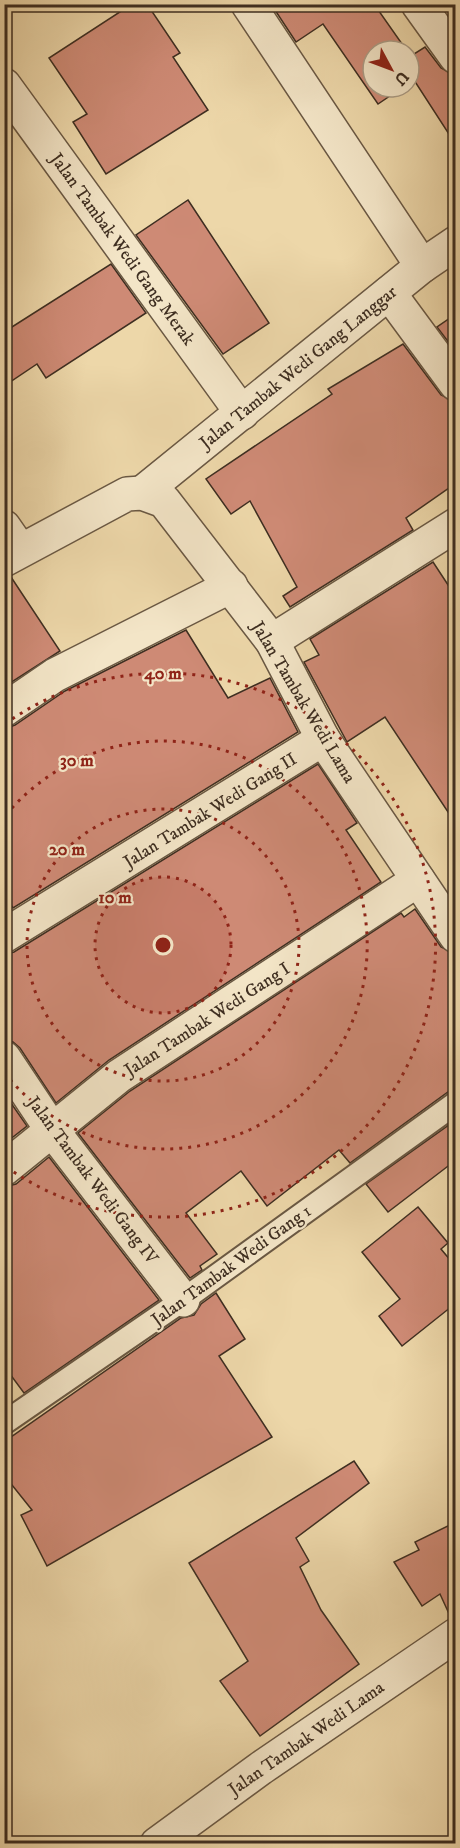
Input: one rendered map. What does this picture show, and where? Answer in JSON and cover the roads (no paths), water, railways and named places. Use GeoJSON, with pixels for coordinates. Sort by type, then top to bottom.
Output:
{"type":"FeatureCollection","features":[{"type":"Feature","properties":{"kind":"street"},"geometry":{"type":"LineString","coordinates":[[248,4],[422,266]]}},
{"type":"Feature","properties":{"kind":"street"},"geometry":{"type":"LineString","coordinates":[[418,4],[456,57]]}},
{"type":"Feature","properties":{"kind":"street","name":"Jalan Tambak Wedi Gang Merak"},"geometry":{"type":"LineString","coordinates":[[4,85],[242,413]]}},
{"type":"Feature","properties":{"kind":"street","name":"Jalan Tambak Wedi Gang Langgar"},"geometry":{"type":"LineString","coordinates":[[142,493],[422,266],[456,243]]}},
{"type":"Feature","properties":{"kind":"street"},"geometry":{"type":"LineString","coordinates":[[389,293],[456,384]]}},
{"type":"Feature","properties":{"kind":"street"},"geometry":{"type":"LineString","coordinates":[[10,546],[127,494],[142,493]]}},
{"type":"Feature","properties":{"kind":"street","name":"Jalan Tambak Wedi Lama"},"geometry":{"type":"LineString","coordinates":[[142,493],[164,501],[272,641],[323,740],[435,888],[456,936]]}},
{"type":"Feature","properties":{"kind":"street"},"geometry":{"type":"LineString","coordinates":[[272,641],[456,525]]}},
{"type":"Feature","properties":{"kind":"street"},"geometry":{"type":"LineString","coordinates":[[4,710],[55,675],[231,586]]}},
{"type":"Feature","properties":{"kind":"street","name":"Jalan Tambak Wedi Gang II"},"geometry":{"type":"LineString","coordinates":[[4,936],[323,740]]}},
{"type":"Feature","properties":{"kind":"street","name":"Jalan Tambak Wedi Gang I"},"geometry":{"type":"LineString","coordinates":[[4,1170],[119,1076],[435,888]]}},
{"type":"Feature","properties":{"kind":"street","name":"Jalan Tambak Wedi Gang IV"},"geometry":{"type":"LineString","coordinates":[[4,1058],[52,1130],[183,1300]]}},
{"type":"Feature","properties":{"kind":"street","name":"Jalan Tambak Wedi Lama"},"geometry":{"type":"LineString","coordinates":[[158,1844],[270,1761],[456,1635]]}},
{"type":"Feature","properties":{"kind":"lane","name":"Jalan Tambak Wedi Gang 1"},"geometry":{"type":"LineString","coordinates":[[4,1423],[183,1300],[456,1103]]}}]}
